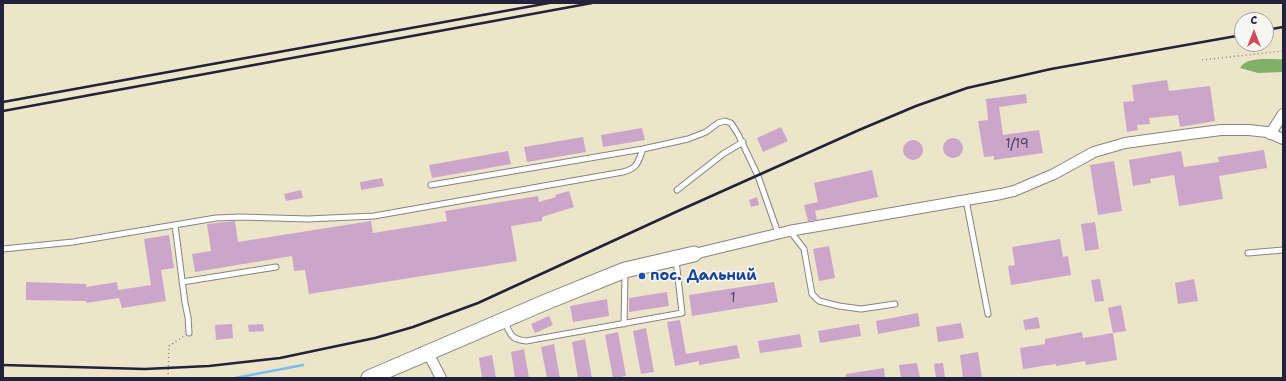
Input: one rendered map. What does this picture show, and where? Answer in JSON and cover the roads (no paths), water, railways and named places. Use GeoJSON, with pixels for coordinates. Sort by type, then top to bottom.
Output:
{"type":"FeatureCollection","features":[{"type":"Feature","properties":{"kind":"street"},"geometry":{"type":"LineString","coordinates":[[1270,134],[1283,114]]}},
{"type":"Feature","properties":{"kind":"street"},"geometry":{"type":"LineString","coordinates":[[369,378],[625,270],[676,259],[778,233],[1014,191],[1060,171],[1094,152],[1125,143],[1221,130],[1249,130],[1283,138]]}},
{"type":"Feature","properties":{"kind":"street"},"geometry":{"type":"LineString","coordinates":[[428,353],[440,378]]}},
{"type":"Feature","properties":{"kind":"lane"},"geometry":{"type":"LineString","coordinates":[[431,185],[643,149],[688,138],[706,132],[718,123],[725,122],[731,123],[742,142],[758,176],[778,233]]}},
{"type":"Feature","properties":{"kind":"lane"},"geometry":{"type":"LineString","coordinates":[[677,190],[723,154],[742,142]]}},
{"type":"Feature","properties":{"kind":"lane"},"geometry":{"type":"LineString","coordinates":[[3,250],[73,242],[216,218],[374,216],[632,170],[636,166],[643,149]]}},
{"type":"Feature","properties":{"kind":"lane"},"geometry":{"type":"LineString","coordinates":[[966,200],[988,314]]}},
{"type":"Feature","properties":{"kind":"lane"},"geometry":{"type":"LineString","coordinates":[[175,225],[189,333]]}},
{"type":"Feature","properties":{"kind":"lane"},"geometry":{"type":"LineString","coordinates":[[789,231],[804,249],[812,294],[819,301],[861,309],[895,304]]}},
{"type":"Feature","properties":{"kind":"lane"},"geometry":{"type":"LineString","coordinates":[[1248,253],[1283,250]]}},
{"type":"Feature","properties":{"kind":"lane"},"geometry":{"type":"LineString","coordinates":[[504,320],[511,336],[517,340],[526,341],[682,313],[676,259]]}},
{"type":"Feature","properties":{"kind":"lane"},"geometry":{"type":"LineString","coordinates":[[182,282],[276,267]]}},
{"type":"Feature","properties":{"kind":"lane"},"geometry":{"type":"LineString","coordinates":[[624,324],[625,270]]}},
{"type":"Feature","properties":{"kind":"waterway"},"geometry":{"type":"LineString","coordinates":[[235,378],[303,365]]}},
{"type":"Feature","properties":{"kind":"railway"},"geometry":{"type":"LineString","coordinates":[[3,102],[549,3]]}},
{"type":"Feature","properties":{"kind":"railway"},"geometry":{"type":"LineString","coordinates":[[3,111],[592,3]]}},
{"type":"Feature","properties":{"kind":"railway"},"geometry":{"type":"LineString","coordinates":[[1274,29],[1283,27]]}},
{"type":"Feature","properties":{"kind":"railway"},"geometry":{"type":"LineString","coordinates":[[3,365],[145,369],[209,366],[280,358],[375,338],[413,327],[478,303],[859,130],[916,106],[967,88],[1051,69],[1234,36]]}},
{"type":"Feature","properties":{"kind":"place","name":"пос. Дальний"},"geometry":{"type":"Point","coordinates":[642,276]}}]}
